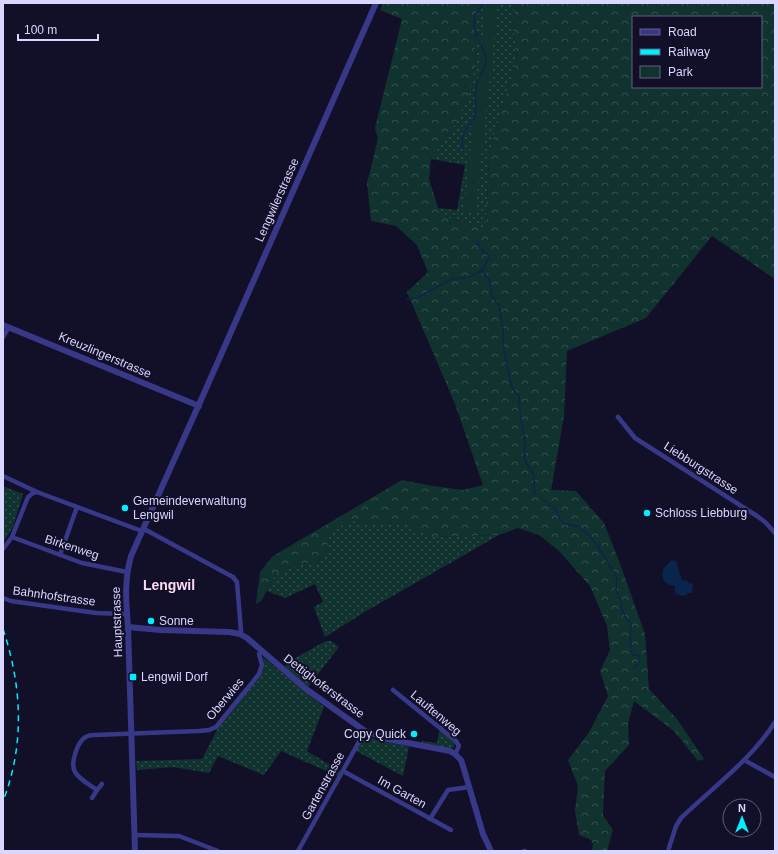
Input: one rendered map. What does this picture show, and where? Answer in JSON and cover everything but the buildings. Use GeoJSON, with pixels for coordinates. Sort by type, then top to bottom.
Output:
{"type":"FeatureCollection","features":[{"type":"Feature","properties":{"kind":"street","name":"Lengwilerstrasse"},"geometry":{"type":"LineString","coordinates":[[198,406],[376,3]]}},
{"type":"Feature","properties":{"kind":"street","name":"Kreuzlingerstrasse"},"geometry":{"type":"LineString","coordinates":[[6,326],[198,406]]}},
{"type":"Feature","properties":{"kind":"street"},"geometry":{"type":"LineString","coordinates":[[3,337],[6,326]]}},
{"type":"Feature","properties":{"kind":"street","name":"Hauptstrasse"},"geometry":{"type":"LineString","coordinates":[[135,851],[128,627],[125,594],[127,572],[133,549],[143,530],[198,406]]}},
{"type":"Feature","properties":{"kind":"street","name":"Liebburgstrasse"},"geometry":{"type":"LineString","coordinates":[[618,417],[634,438],[758,516],[775,533]]}},
{"type":"Feature","properties":{"kind":"street"},"geometry":{"type":"LineString","coordinates":[[3,476],[37,492],[146,530],[233,576],[237,582],[240,634]]}},
{"type":"Feature","properties":{"kind":"street"},"geometry":{"type":"LineString","coordinates":[[3,549],[12,538],[28,496],[37,492]]}},
{"type":"Feature","properties":{"kind":"street"},"geometry":{"type":"LineString","coordinates":[[60,555],[77,507]]}},
{"type":"Feature","properties":{"kind":"street","name":"Birkenweg"},"geometry":{"type":"LineString","coordinates":[[12,538],[82,563],[127,572]]}},
{"type":"Feature","properties":{"kind":"street","name":"Bahnhofstrasse"},"geometry":{"type":"LineString","coordinates":[[3,598],[11,601],[96,613],[127,614]]}},
{"type":"Feature","properties":{"kind":"street","name":"Dettighoferstrasse"},"geometry":{"type":"LineString","coordinates":[[128,627],[229,632],[240,634],[247,638],[317,698],[365,731],[382,737],[445,750],[455,754]]}},
{"type":"Feature","properties":{"kind":"street","name":"Oberwies"},"geometry":{"type":"LineString","coordinates":[[97,790],[74,771],[73,762],[77,748],[82,740],[90,735],[199,731],[209,730],[216,727],[259,674],[262,665],[259,654],[262,651]]}},
{"type":"Feature","properties":{"kind":"street","name":"Lauftenweg"},"geometry":{"type":"LineString","coordinates":[[393,690],[456,741],[459,746],[455,754]]}},
{"type":"Feature","properties":{"kind":"street"},"geometry":{"type":"LineString","coordinates":[[668,851],[676,826],[681,818],[744,760],[771,729],[775,722]]}},
{"type":"Feature","properties":{"kind":"street","name":"Gartenstrasse"},"geometry":{"type":"LineString","coordinates":[[298,851],[365,731]]}},
{"type":"Feature","properties":{"kind":"street"},"geometry":{"type":"LineString","coordinates":[[455,754],[461,760],[483,834],[491,851]]}},
{"type":"Feature","properties":{"kind":"street"},"geometry":{"type":"LineString","coordinates":[[744,760],[775,777]]}},
{"type":"Feature","properties":{"kind":"street","name":"Im Garten"},"geometry":{"type":"LineString","coordinates":[[344,771],[451,830]]}},
{"type":"Feature","properties":{"kind":"street"},"geometry":{"type":"LineString","coordinates":[[92,798],[102,784]]}},
{"type":"Feature","properties":{"kind":"street"},"geometry":{"type":"LineString","coordinates":[[430,819],[448,790],[469,787]]}},
{"type":"Feature","properties":{"kind":"street"},"geometry":{"type":"LineString","coordinates":[[134,835],[179,836],[218,851]]}},
{"type":"Feature","properties":{"kind":"green space"},"geometry":{"type":"Polygon","coordinates":[[[383,3],[480,3],[474,30],[477,62],[466,102],[455,124],[431,159],[429,179],[438,208],[449,218],[486,229],[489,156],[517,58],[513,26],[515,5],[517,3],[775,3],[775,279],[712,236],[646,318],[567,351],[564,416],[551,490],[576,491],[604,523],[645,634],[649,689],[677,719],[704,759],[698,761],[674,731],[634,701],[628,724],[629,745],[605,771],[603,815],[613,830],[607,851],[592,851],[593,844],[591,840],[579,835],[575,811],[578,786],[568,760],[588,734],[608,696],[600,671],[610,650],[607,626],[590,586],[559,551],[539,535],[518,528],[499,535],[432,537],[397,522],[370,524],[354,521],[332,529],[329,535],[326,556],[313,563],[299,564],[282,571],[275,576],[261,601],[256,604],[260,572],[273,556],[402,480],[463,490],[483,485],[455,404],[407,292],[428,272],[417,245],[396,226],[371,221],[367,183],[378,139],[375,128],[402,19],[380,10],[383,3]]]}},
{"type":"Feature","properties":{"kind":"green space"},"geometry":{"type":"Polygon","coordinates":[[[480,3],[517,3],[515,5],[513,26],[517,58],[489,156],[486,229],[449,218],[438,208],[457,210],[465,165],[431,159],[455,124],[477,63],[474,30],[480,3]]]}},
{"type":"Feature","properties":{"kind":"green space"},"geometry":{"type":"Polygon","coordinates":[[[486,3],[498,3],[475,213],[464,212],[486,3]]]}},
{"type":"Feature","properties":{"kind":"green space"},"geometry":{"type":"Polygon","coordinates":[[[3,486],[23,494],[13,527],[3,543],[3,486]]]}},
{"type":"Feature","properties":{"kind":"green space"},"geometry":{"type":"Polygon","coordinates":[[[354,521],[370,524],[397,522],[432,537],[499,535],[363,613],[325,637],[314,607],[323,602],[315,584],[285,598],[267,591],[275,575],[299,564],[313,563],[326,556],[329,535],[332,529],[354,521]]]}},
{"type":"Feature","properties":{"kind":"green space"},"geometry":{"type":"Polygon","coordinates":[[[326,641],[331,641],[339,647],[308,687],[285,666],[288,662],[326,641]]]}},
{"type":"Feature","properties":{"kind":"green space"},"geometry":{"type":"Polygon","coordinates":[[[263,657],[324,707],[307,751],[340,771],[338,776],[281,751],[264,775],[218,756],[209,773],[173,767],[137,770],[136,761],[202,759],[218,728],[263,671],[263,657]]]}},
{"type":"Feature","properties":{"kind":"green space"},"geometry":{"type":"Polygon","coordinates":[[[440,728],[455,743],[454,747],[450,749],[422,743],[422,741],[437,743],[440,728]]]}},
{"type":"Feature","properties":{"kind":"green space"},"geometry":{"type":"Polygon","coordinates":[[[367,736],[377,740],[409,747],[403,776],[356,751],[364,738],[367,736]]]}},
{"type":"Feature","properties":{"kind":"water"},"geometry":{"type":"Polygon","coordinates":[[[672,560],[676,561],[682,580],[693,584],[692,593],[687,593],[687,595],[684,596],[678,595],[675,593],[675,586],[664,581],[662,576],[663,569],[672,560]]]}},
{"type":"Feature","properties":{"kind":"waterway"},"geometry":{"type":"LineString","coordinates":[[463,149],[463,134],[475,118],[476,88],[486,64],[485,55],[474,28],[475,16],[483,3]]}},
{"type":"Feature","properties":{"kind":"waterway"},"geometry":{"type":"LineString","coordinates":[[477,240],[480,248],[488,255],[488,260],[482,270],[489,279],[492,296],[499,305],[503,329],[503,346],[512,388],[519,396],[525,443],[524,459],[534,476],[534,490],[536,494]]}},
{"type":"Feature","properties":{"kind":"waterway"},"geometry":{"type":"LineString","coordinates":[[407,299],[417,298],[452,279],[470,277],[482,270]]}},
{"type":"Feature","properties":{"kind":"waterway"},"geometry":{"type":"LineString","coordinates":[[542,499],[556,509],[559,518],[564,524],[578,526],[589,535],[597,545],[617,578],[616,590],[621,600],[622,610],[631,624],[630,640],[633,655],[639,656],[640,660],[634,669]]}},
{"type":"Feature","properties":{"kind":"railway"},"geometry":{"type":"LineString","coordinates":[[3,629],[14,672],[18,715],[18,737],[15,759],[3,801]]}},
{"type":"Feature","properties":{"kind":"place","name":"Gemeindeverwaltung Lengwil"},"geometry":{"type":"Point","coordinates":[125,508]}},
{"type":"Feature","properties":{"kind":"place","name":"Schloss Liebburg"},"geometry":{"type":"Point","coordinates":[647,513]}},
{"type":"Feature","properties":{"kind":"place","name":"Sonne"},"geometry":{"type":"Point","coordinates":[151,621]}},
{"type":"Feature","properties":{"kind":"place","name":"Lengwil Dorf"},"geometry":{"type":"Point","coordinates":[133,677]}},
{"type":"Feature","properties":{"kind":"place","name":"Copy Quick"},"geometry":{"type":"Point","coordinates":[414,734]}},
{"type":"Feature","properties":{"kind":"district","name":"Lengwil"},"geometry":{"type":"Point","coordinates":[169,585]}}]}
